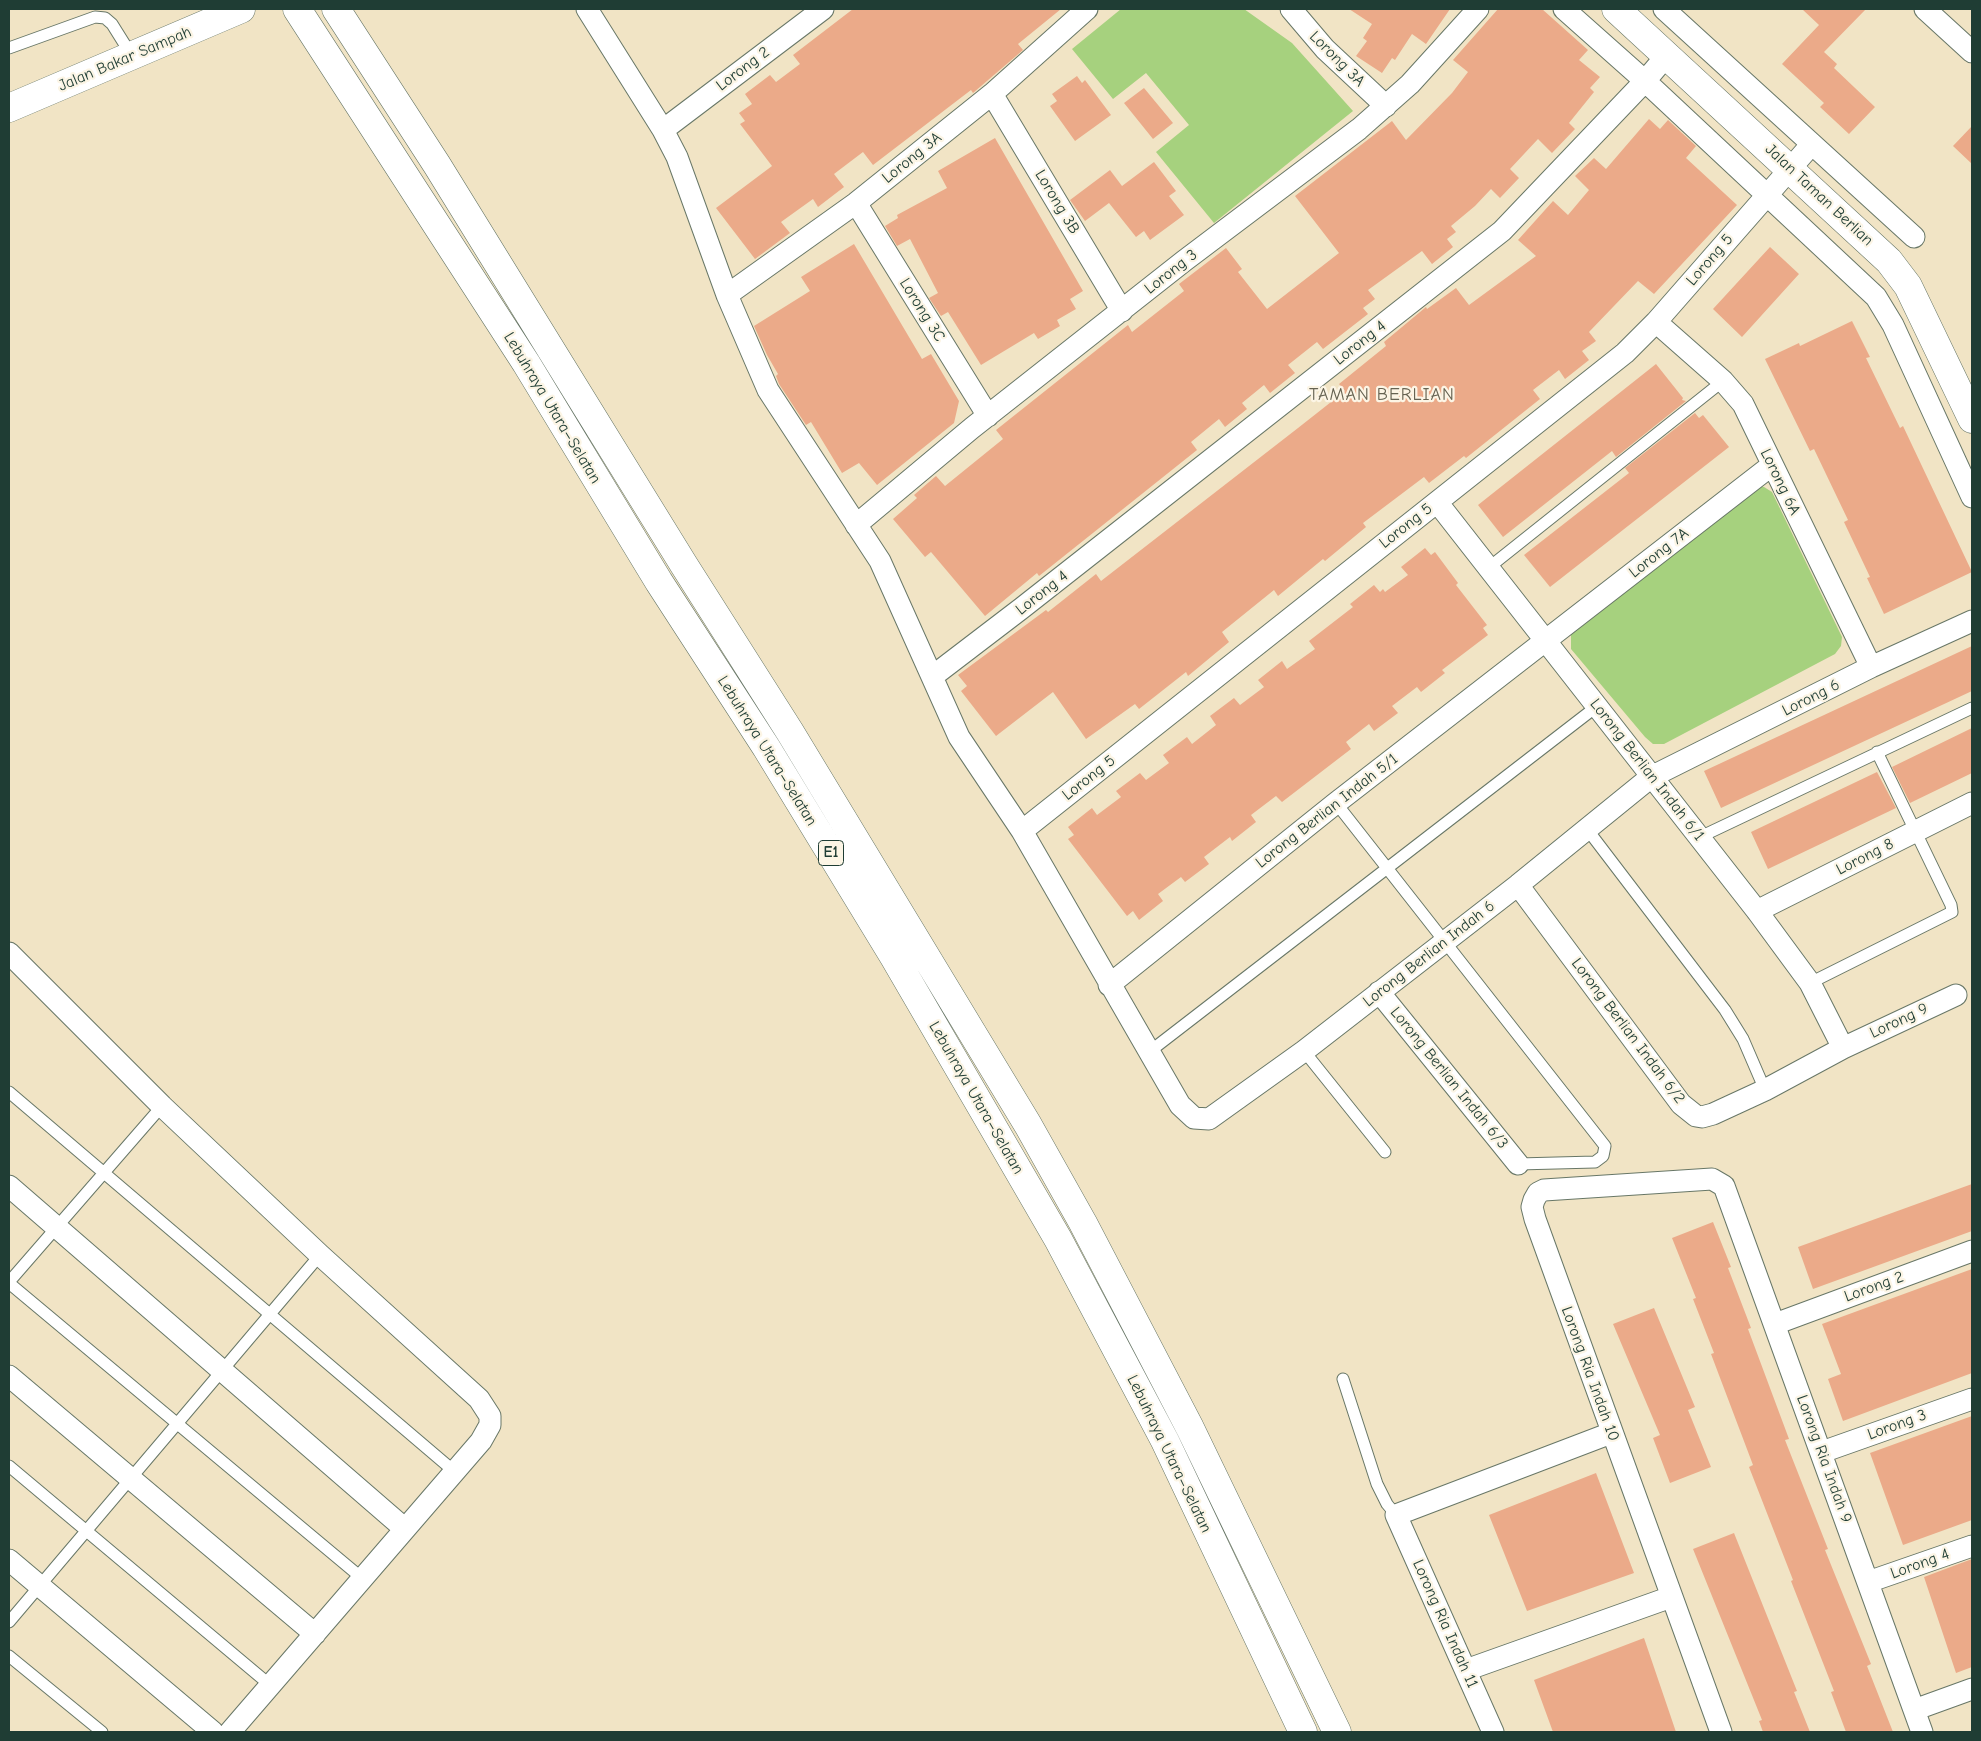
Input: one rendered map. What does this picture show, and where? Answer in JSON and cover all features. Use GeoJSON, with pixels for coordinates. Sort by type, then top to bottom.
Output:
{"type":"FeatureCollection","features":[{"type":"Feature","properties":{"kind":"main road","name":"Jalan Bakar Sampah"},"geometry":{"type":"LineString","coordinates":[[9,108],[241,9]]}},
{"type":"Feature","properties":{"kind":"main road","name":"Lebuhraya Utara–Selatan"},"geometry":{"type":"LineString","coordinates":[[297,9],[526,363],[659,582],[766,747],[894,957],[1058,1239],[1165,1442],[1303,1732]]}},
{"type":"Feature","properties":{"kind":"main road","name":"Lebuhraya Utara–Selatan"},"geometry":{"type":"LineString","coordinates":[[336,9],[437,165],[684,566],[795,740],[1028,1125],[1088,1232],[1190,1428],[1337,1732]]}},
{"type":"Feature","properties":{"kind":"main road","name":"Jalan Taman Berlian"},"geometry":{"type":"LineString","coordinates":[[1616,9],[1876,246],[1908,286],[1972,419]]}},
{"type":"Feature","properties":{"kind":"street"},"geometry":{"type":"LineString","coordinates":[[587,9],[663,130],[677,157],[727,294],[768,390],[887,573],[959,737],[1022,831],[1149,1052]]}},
{"type":"Feature","properties":{"kind":"street","name":"Lorong 2"},"geometry":{"type":"LineString","coordinates":[[663,130],[823,9]]}},
{"type":"Feature","properties":{"kind":"street","name":"Lorong 3A"},"geometry":{"type":"LineString","coordinates":[[727,294],[856,203],[992,94],[1087,9]]}},
{"type":"Feature","properties":{"kind":"street","name":"Lorong 3A"},"geometry":{"type":"LineString","coordinates":[[1291,9],[1325,49],[1386,106]]}},
{"type":"Feature","properties":{"kind":"street","name":"Lorong 3"},"geometry":{"type":"LineString","coordinates":[[856,525],[988,416],[1386,106],[1478,9]]}},
{"type":"Feature","properties":{"kind":"street"},"geometry":{"type":"LineString","coordinates":[[1564,9],[1645,81],[1876,297],[1893,325],[1972,497]]}},
{"type":"Feature","properties":{"kind":"street"},"geometry":{"type":"LineString","coordinates":[[1664,9],[1914,237]]}},
{"type":"Feature","properties":{"kind":"street"},"geometry":{"type":"LineString","coordinates":[[1925,9],[1972,52]]}},
{"type":"Feature","properties":{"kind":"street","name":"Lorong 4"},"geometry":{"type":"LineString","coordinates":[[933,676],[1492,240],[1516,218],[1645,81],[1667,54]]}},
{"type":"Feature","properties":{"kind":"street","name":"Lorong 3B"},"geometry":{"type":"LineString","coordinates":[[992,94],[1122,311]]}},
{"type":"Feature","properties":{"kind":"street","name":"Lorong 5"},"geometry":{"type":"LineString","coordinates":[[1022,831],[1619,358],[1656,322],[1811,145]]}},
{"type":"Feature","properties":{"kind":"street","name":"Lorong 3C"},"geometry":{"type":"LineString","coordinates":[[856,203],[988,416]]}},
{"type":"Feature","properties":{"kind":"street","name":"Lorong 6A"},"geometry":{"type":"LineString","coordinates":[[1656,322],[1724,381],[1742,404],[1871,667]]}},
{"type":"Feature","properties":{"kind":"street","name":"Lorong 7A"},"geometry":{"type":"LineString","coordinates":[[1546,640],[1772,465]]}},
{"type":"Feature","properties":{"kind":"street","name":"Lorong Berlian Indah 6/1"},"geometry":{"type":"LineString","coordinates":[[1437,502],[1488,569],[1546,640],[1651,778],[1700,837],[1757,911],[1810,983],[1843,1048]]}},
{"type":"Feature","properties":{"kind":"street","name":"Lorong 6"},"geometry":{"type":"LineString","coordinates":[[1651,778],[1871,667],[1972,621]]}},
{"type":"Feature","properties":{"kind":"street","name":"Lorong Berlian Indah 5/1"},"geometry":{"type":"LineString","coordinates":[[1109,985],[1336,803],[1546,640]]}},
{"type":"Feature","properties":{"kind":"street","name":"Lorong Berlian Indah 6"},"geometry":{"type":"LineString","coordinates":[[1149,1052],[1186,1112],[1201,1120],[1209,1120],[1304,1051],[1443,941],[1518,885],[1651,778]]}},
{"type":"Feature","properties":{"kind":"street","name":"Lorong 8"},"geometry":{"type":"LineString","coordinates":[[1757,911],[1972,803]]}},
{"type":"Feature","properties":{"kind":"street","name":"Lorong Berlian Indah 6/2"},"geometry":{"type":"LineString","coordinates":[[1518,885],[1689,1112],[1702,1117],[1765,1090],[1843,1048]]}},
{"type":"Feature","properties":{"kind":"street"},"geometry":{"type":"LineString","coordinates":[[9,953],[162,1106],[320,1255],[479,1399],[486,1409],[490,1425],[487,1432],[455,1472],[230,1732]]}},
{"type":"Feature","properties":{"kind":"street","name":"Lorong Berlian Indah 6/3"},"geometry":{"type":"LineString","coordinates":[[1379,992],[1518,1164]]}},
{"type":"Feature","properties":{"kind":"street","name":"Lorong 9"},"geometry":{"type":"LineString","coordinates":[[1843,1048],[1956,995]]}},
{"type":"Feature","properties":{"kind":"street","name":"Lorong Ria Indah 10"},"geometry":{"type":"LineString","coordinates":[[1720,1732],[1610,1433],[1535,1219],[1534,1200],[1538,1193],[1544,1190],[1712,1179],[1724,1186]]}},
{"type":"Feature","properties":{"kind":"street"},"geometry":{"type":"LineString","coordinates":[[9,1186],[405,1529]]}},
{"type":"Feature","properties":{"kind":"street","name":"Lorong Ria Indah 9"},"geometry":{"type":"LineString","coordinates":[[1724,1186],[1922,1732]]}},
{"type":"Feature","properties":{"kind":"street","name":"Lorong 2"},"geometry":{"type":"LineString","coordinates":[[1775,1324],[1972,1251]]}},
{"type":"Feature","properties":{"kind":"street"},"geometry":{"type":"LineString","coordinates":[[9,1376],[316,1634]]}},
{"type":"Feature","properties":{"kind":"street","name":"Lorong 3"},"geometry":{"type":"LineString","coordinates":[[1822,1452],[1972,1399]]}},
{"type":"Feature","properties":{"kind":"street"},"geometry":{"type":"LineString","coordinates":[[1396,1515],[1610,1433]]}},
{"type":"Feature","properties":{"kind":"street","name":"Lorong Ria Indah 11"},"geometry":{"type":"LineString","coordinates":[[1396,1515],[1493,1732]]}},
{"type":"Feature","properties":{"kind":"street","name":"Lorong 4"},"geometry":{"type":"LineString","coordinates":[[1868,1582],[1972,1546]]}},
{"type":"Feature","properties":{"kind":"street"},"geometry":{"type":"LineString","coordinates":[[9,1560],[214,1732]]}},
{"type":"Feature","properties":{"kind":"street"},"geometry":{"type":"LineString","coordinates":[[1466,1670],[1671,1597]]}},
{"type":"Feature","properties":{"kind":"street"},"geometry":{"type":"LineString","coordinates":[[1914,1710],[1972,1689]]}},
{"type":"Feature","properties":{"kind":"lane"},"geometry":{"type":"LineString","coordinates":[[9,48],[94,17],[105,18],[112,24],[133,56]]}},
{"type":"Feature","properties":{"kind":"lane"},"geometry":{"type":"LineString","coordinates":[[1488,569],[1724,381]]}},
{"type":"Feature","properties":{"kind":"lane"},"geometry":{"type":"LineString","coordinates":[[1149,1052],[1596,707]]}},
{"type":"Feature","properties":{"kind":"lane"},"geometry":{"type":"LineString","coordinates":[[1700,837],[1972,708]]}},
{"type":"Feature","properties":{"kind":"lane"},"geometry":{"type":"LineString","coordinates":[[1810,983],[1952,912],[1951,905],[1877,752]]}},
{"type":"Feature","properties":{"kind":"lane"},"geometry":{"type":"LineString","coordinates":[[1336,803],[1605,1146],[1604,1156],[1595,1162],[1518,1164]]}},
{"type":"Feature","properties":{"kind":"lane"},"geometry":{"type":"LineString","coordinates":[[1586,829],[1726,1010],[1743,1039],[1765,1090]]}},
{"type":"Feature","properties":{"kind":"lane"},"geometry":{"type":"LineString","coordinates":[[1304,1051],[1385,1152]]}},
{"type":"Feature","properties":{"kind":"lane"},"geometry":{"type":"LineString","coordinates":[[9,1092],[455,1472]]}},
{"type":"Feature","properties":{"kind":"lane"},"geometry":{"type":"LineString","coordinates":[[162,1106],[9,1282],[363,1579]]}},
{"type":"Feature","properties":{"kind":"lane"},"geometry":{"type":"LineString","coordinates":[[9,1622],[320,1255]]}},
{"type":"Feature","properties":{"kind":"lane"},"geometry":{"type":"LineString","coordinates":[[1343,1379],[1376,1484],[1387,1504],[1396,1515]]}},
{"type":"Feature","properties":{"kind":"lane"},"geometry":{"type":"LineString","coordinates":[[9,1466],[270,1685]]}},
{"type":"Feature","properties":{"kind":"lane"},"geometry":{"type":"LineString","coordinates":[[9,1656],[102,1732]]}},
{"type":"Feature","properties":{"kind":"green space"},"geometry":{"type":"Polygon","coordinates":[[[1121,9],[1244,9],[1292,43],[1353,111],[1214,223],[1156,152],[1189,125],[1146,73],[1113,99],[1072,49],[1121,9]]]}},
{"type":"Feature","properties":{"kind":"green space"},"geometry":{"type":"Polygon","coordinates":[[[1751,486],[1764,487],[1772,492],[1842,637],[1841,646],[1835,654],[1664,744],[1653,744],[1571,649],[1571,624],[1751,486]]]}},
{"type":"Feature","properties":{"kind":"building"},"geometry":{"type":"Polygon","coordinates":[[[853,9],[1061,9],[1018,44],[1023,50],[973,93],[971,90],[873,165],[863,152],[834,174],[844,187],[818,207],[813,199],[781,222],[790,233],[755,259],[716,208],[772,166],[740,124],[745,121],[739,113],[752,104],[745,94],[770,75],[776,82],[800,64],[793,55],[853,9]]]}},
{"type":"Feature","properties":{"kind":"building"},"geometry":{"type":"Polygon","coordinates":[[[1349,9],[1450,9],[1426,44],[1412,34],[1395,60],[1392,58],[1382,73],[1356,56],[1367,41],[1363,38],[1372,24],[1349,9]]]}},
{"type":"Feature","properties":{"kind":"building"},"geometry":{"type":"Polygon","coordinates":[[[1498,9],[1542,9],[1588,50],[1579,60],[1600,77],[1590,88],[1594,92],[1569,123],[1575,129],[1552,153],[1538,139],[1510,169],[1519,178],[1500,198],[1491,189],[1475,206],[1451,226],[1456,232],[1447,239],[1453,247],[1432,264],[1422,251],[1368,290],[1375,299],[1363,308],[1368,314],[1323,349],[1317,342],[1288,365],[1295,373],[1270,393],[1264,385],[1242,403],[1247,409],[1225,427],[1219,419],[1191,442],[1197,450],[1039,576],[1037,573],[985,616],[931,552],[925,557],[893,519],[917,498],[914,495],[936,476],[945,486],[1003,439],[996,430],[1128,325],[1132,332],[1184,291],[1179,284],[1226,248],[1242,269],[1238,272],[1267,309],[1339,253],[1295,196],[1392,121],[1406,140],[1452,93],[1468,72],[1453,60],[1498,9]]]}},
{"type":"Feature","properties":{"kind":"building"},"geometry":{"type":"Polygon","coordinates":[[[1802,9],[1866,9],[1824,52],[1837,64],[1834,68],[1875,107],[1849,134],[1820,107],[1824,103],[1782,64],[1819,25],[1802,9]]]}},
{"type":"Feature","properties":{"kind":"building"},"geometry":{"type":"Polygon","coordinates":[[[1077,76],[1082,83],[1085,80],[1111,115],[1075,141],[1050,106],[1057,101],[1052,94],[1077,76]]]}},
{"type":"Feature","properties":{"kind":"building"},"geometry":{"type":"Polygon","coordinates":[[[1144,88],[1173,123],[1153,139],[1124,103],[1144,88]]]}},
{"type":"Feature","properties":{"kind":"building"},"geometry":{"type":"Polygon","coordinates":[[[1649,119],[1660,129],[1668,120],[1696,146],[1686,158],[1737,205],[1654,294],[1638,281],[1589,332],[1596,341],[1582,351],[1589,360],[1565,379],[1559,370],[1533,390],[1540,399],[1466,458],[1464,456],[1429,483],[1424,477],[1363,523],[1366,527],[1325,561],[1323,559],[1278,596],[1274,590],[1222,632],[1229,642],[1188,676],[1186,672],[1139,709],[1135,704],[1086,739],[1053,692],[996,736],[961,691],[967,686],[958,675],[1046,610],[1048,612],[1096,574],[1101,581],[1298,428],[1345,391],[1339,384],[1386,346],[1384,342],[1426,307],[1427,309],[1456,288],[1469,305],[1536,256],[1518,240],[1553,201],[1568,215],[1589,190],[1575,176],[1594,158],[1606,169],[1649,119]]]}},
{"type":"Feature","properties":{"kind":"building"},"geometry":{"type":"Polygon","coordinates":[[[1972,126],[1972,164],[1953,146],[1972,126]]]}},
{"type":"Feature","properties":{"kind":"building"},"geometry":{"type":"Polygon","coordinates":[[[995,138],[1083,291],[1070,299],[1076,309],[1057,320],[1060,326],[1038,339],[1034,333],[981,365],[948,312],[941,316],[929,298],[938,293],[910,239],[897,246],[885,226],[898,218],[897,215],[947,188],[938,171],[995,138]]]}},
{"type":"Feature","properties":{"kind":"building"},"geometry":{"type":"Polygon","coordinates":[[[1154,162],[1176,191],[1169,196],[1184,215],[1150,240],[1144,231],[1136,237],[1109,203],[1085,221],[1070,200],[1110,170],[1122,186],[1154,162]]]}},
{"type":"Feature","properties":{"kind":"building"},"geometry":{"type":"Polygon","coordinates":[[[854,244],[922,359],[931,354],[959,401],[954,423],[877,485],[859,463],[842,473],[811,422],[806,425],[779,384],[776,376],[778,374],[754,326],[810,291],[801,277],[854,244]]]}},
{"type":"Feature","properties":{"kind":"building"},"geometry":{"type":"Polygon","coordinates":[[[1770,247],[1799,274],[1742,337],[1713,309],[1770,247]]]}},
{"type":"Feature","properties":{"kind":"building"},"geometry":{"type":"Polygon","coordinates":[[[1852,321],[1870,357],[1866,358],[1900,428],[1903,426],[1972,572],[1884,614],[1867,578],[1870,577],[1844,522],[1848,520],[1814,449],[1810,451],[1765,359],[1799,343],[1800,346],[1852,321]]]}},
{"type":"Feature","properties":{"kind":"building"},"geometry":{"type":"Polygon","coordinates":[[[1656,364],[1683,398],[1682,400],[1686,401],[1616,457],[1612,451],[1503,537],[1478,505],[1656,364]]]}},
{"type":"Feature","properties":{"kind":"building"},"geometry":{"type":"Polygon","coordinates":[[[1695,413],[1699,418],[1703,415],[1729,447],[1550,587],[1524,555],[1629,473],[1625,468],[1695,413]]]}},
{"type":"Feature","properties":{"kind":"building"},"geometry":{"type":"Polygon","coordinates":[[[1425,548],[1431,555],[1435,552],[1458,583],[1456,585],[1487,625],[1483,628],[1488,635],[1442,670],[1445,673],[1421,692],[1417,687],[1392,706],[1398,713],[1374,731],[1369,724],[1346,742],[1351,749],[1282,802],[1276,796],[1251,815],[1256,822],[1232,841],[1230,837],[1204,857],[1209,864],[1185,882],[1181,877],[1158,894],[1163,901],[1139,920],[1133,911],[1127,916],[1068,839],[1074,835],[1068,827],[1092,808],[1097,815],[1121,797],[1116,791],[1140,773],[1146,780],[1169,763],[1163,755],[1187,737],[1192,744],[1216,725],[1210,716],[1234,698],[1240,705],[1264,687],[1258,680],[1282,661],[1287,669],[1315,649],[1309,641],[1353,607],[1350,604],[1374,585],[1380,592],[1383,589],[1385,592],[1408,575],[1401,567],[1425,548]]]}},
{"type":"Feature","properties":{"kind":"building"},"geometry":{"type":"Polygon","coordinates":[[[1972,646],[1972,691],[1721,808],[1704,771],[1972,646]]]}},
{"type":"Feature","properties":{"kind":"building"},"geometry":{"type":"Polygon","coordinates":[[[1972,728],[1972,773],[1910,803],[1892,767],[1972,728]]]}},
{"type":"Feature","properties":{"kind":"building"},"geometry":{"type":"Polygon","coordinates":[[[1877,772],[1896,808],[1768,869],[1751,832],[1877,772]]]}},
{"type":"Feature","properties":{"kind":"building"},"geometry":{"type":"Polygon","coordinates":[[[1972,1184],[1972,1231],[1813,1289],[1798,1247],[1972,1184]]]}},
{"type":"Feature","properties":{"kind":"building"},"geometry":{"type":"Polygon","coordinates":[[[1713,1222],[1731,1267],[1728,1268],[1751,1328],[1748,1329],[1789,1439],[1785,1440],[1828,1549],[1825,1550],[1871,1664],[1867,1666],[1893,1732],[1846,1732],[1831,1692],[1834,1691],[1749,1467],[1753,1465],[1711,1354],[1714,1353],[1693,1299],[1696,1298],[1672,1238],[1713,1222]]]}},
{"type":"Feature","properties":{"kind":"building"},"geometry":{"type":"Polygon","coordinates":[[[1972,1269],[1972,1373],[1843,1421],[1828,1379],[1841,1374],[1822,1324],[1972,1269]]]}},
{"type":"Feature","properties":{"kind":"building"},"geometry":{"type":"Polygon","coordinates":[[[1654,1308],[1695,1407],[1688,1410],[1711,1467],[1670,1483],[1653,1438],[1660,1435],[1613,1324],[1654,1308]]]}},
{"type":"Feature","properties":{"kind":"building"},"geometry":{"type":"Polygon","coordinates":[[[1972,1416],[1972,1520],[1903,1545],[1870,1453],[1972,1416]]]}},
{"type":"Feature","properties":{"kind":"building"},"geometry":{"type":"Polygon","coordinates":[[[1596,1473],[1634,1573],[1527,1611],[1489,1515],[1596,1473]]]}},
{"type":"Feature","properties":{"kind":"building"},"geometry":{"type":"Polygon","coordinates":[[[1734,1533],[1797,1691],[1794,1692],[1810,1732],[1763,1732],[1759,1721],[1762,1720],[1693,1549],[1734,1533]]]}},
{"type":"Feature","properties":{"kind":"building"},"geometry":{"type":"Polygon","coordinates":[[[1972,1559],[1972,1667],[1956,1673],[1924,1577],[1972,1559]]]}},
{"type":"Feature","properties":{"kind":"building"},"geometry":{"type":"Polygon","coordinates":[[[1644,1638],[1676,1732],[1553,1732],[1534,1680],[1644,1638]]]}},
{"type":"Feature","properties":{"kind":"district","name":"TAMAN BERLIAN"},"geometry":{"type":"Point","coordinates":[1382,395]}}]}
